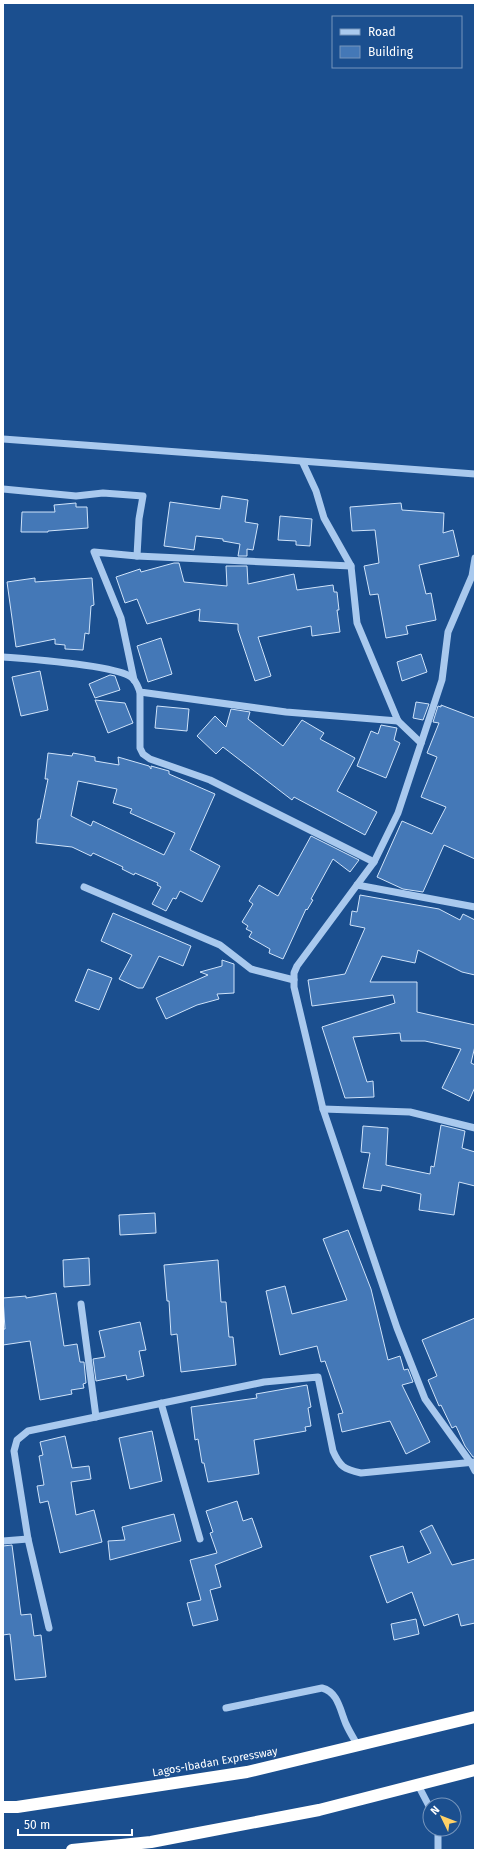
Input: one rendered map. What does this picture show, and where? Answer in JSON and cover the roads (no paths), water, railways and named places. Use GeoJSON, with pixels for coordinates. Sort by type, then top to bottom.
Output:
{"type":"FeatureCollection","features":[{"type":"Feature","properties":{"kind":"highway","name":"Lagos-Ibadan Expressway"},"geometry":{"type":"LineString","coordinates":[[3,1807],[17,1807],[247,1772],[358,1746],[475,1716]]}},
{"type":"Feature","properties":{"kind":"highway"},"geometry":{"type":"LineString","coordinates":[[72,1850],[151,1842],[311,1812],[475,1770]]}},
{"type":"Feature","properties":{"kind":"street"},"geometry":{"type":"LineString","coordinates":[[3,439],[475,474]]}},
{"type":"Feature","properties":{"kind":"street"},"geometry":{"type":"LineString","coordinates":[[304,462],[316,491],[324,518],[350,566],[357,623],[398,721],[421,743]]}},
{"type":"Feature","properties":{"kind":"street"},"geometry":{"type":"LineString","coordinates":[[3,489],[76,496],[103,493],[143,496],[139,519],[138,556]]}},
{"type":"Feature","properties":{"kind":"street"},"geometry":{"type":"LineString","coordinates":[[350,566],[138,556],[94,552],[121,618],[134,680],[140,692],[140,748],[143,754],[150,759],[210,780],[374,862]]}},
{"type":"Feature","properties":{"kind":"street"},"geometry":{"type":"LineString","coordinates":[[475,558],[472,576],[448,632],[442,680],[398,813],[374,862],[297,966],[294,980],[295,994],[323,1109],[397,1328],[425,1399],[473,1462],[475,1471]]}},
{"type":"Feature","properties":{"kind":"street"},"geometry":{"type":"LineString","coordinates":[[3,657],[104,668],[130,676],[134,680]]}},
{"type":"Feature","properties":{"kind":"street"},"geometry":{"type":"LineString","coordinates":[[140,692],[286,712],[398,721]]}},
{"type":"Feature","properties":{"kind":"street"},"geometry":{"type":"LineString","coordinates":[[357,885],[475,907]]}},
{"type":"Feature","properties":{"kind":"street"},"geometry":{"type":"LineString","coordinates":[[84,887],[220,945],[251,969],[294,980]]}},
{"type":"Feature","properties":{"kind":"street"},"geometry":{"type":"LineString","coordinates":[[323,1109],[410,1112],[475,1128]]}},
{"type":"Feature","properties":{"kind":"street"},"geometry":{"type":"LineString","coordinates":[[81,1304],[96,1416]]}},
{"type":"Feature","properties":{"kind":"street"},"geometry":{"type":"LineString","coordinates":[[49,1628],[28,1539],[16,1470],[14,1450],[17,1440],[28,1431],[264,1382],[318,1377],[333,1451],[338,1461],[346,1470],[361,1473],[473,1462]]}},
{"type":"Feature","properties":{"kind":"street"},"geometry":{"type":"LineString","coordinates":[[161,1403],[200,1539]]}},
{"type":"Feature","properties":{"kind":"street"},"geometry":{"type":"LineString","coordinates":[[3,1540],[28,1539]]}},
{"type":"Feature","properties":{"kind":"street"},"geometry":{"type":"LineString","coordinates":[[226,1708],[322,1688],[327,1689],[335,1697],[346,1724],[358,1746]]}},
{"type":"Feature","properties":{"kind":"street"},"geometry":{"type":"LineString","coordinates":[[418,1785],[424,1797]]}},
{"type":"Feature","properties":{"kind":"street"},"geometry":{"type":"LineString","coordinates":[[438,1837],[438,1850]]}}]}
